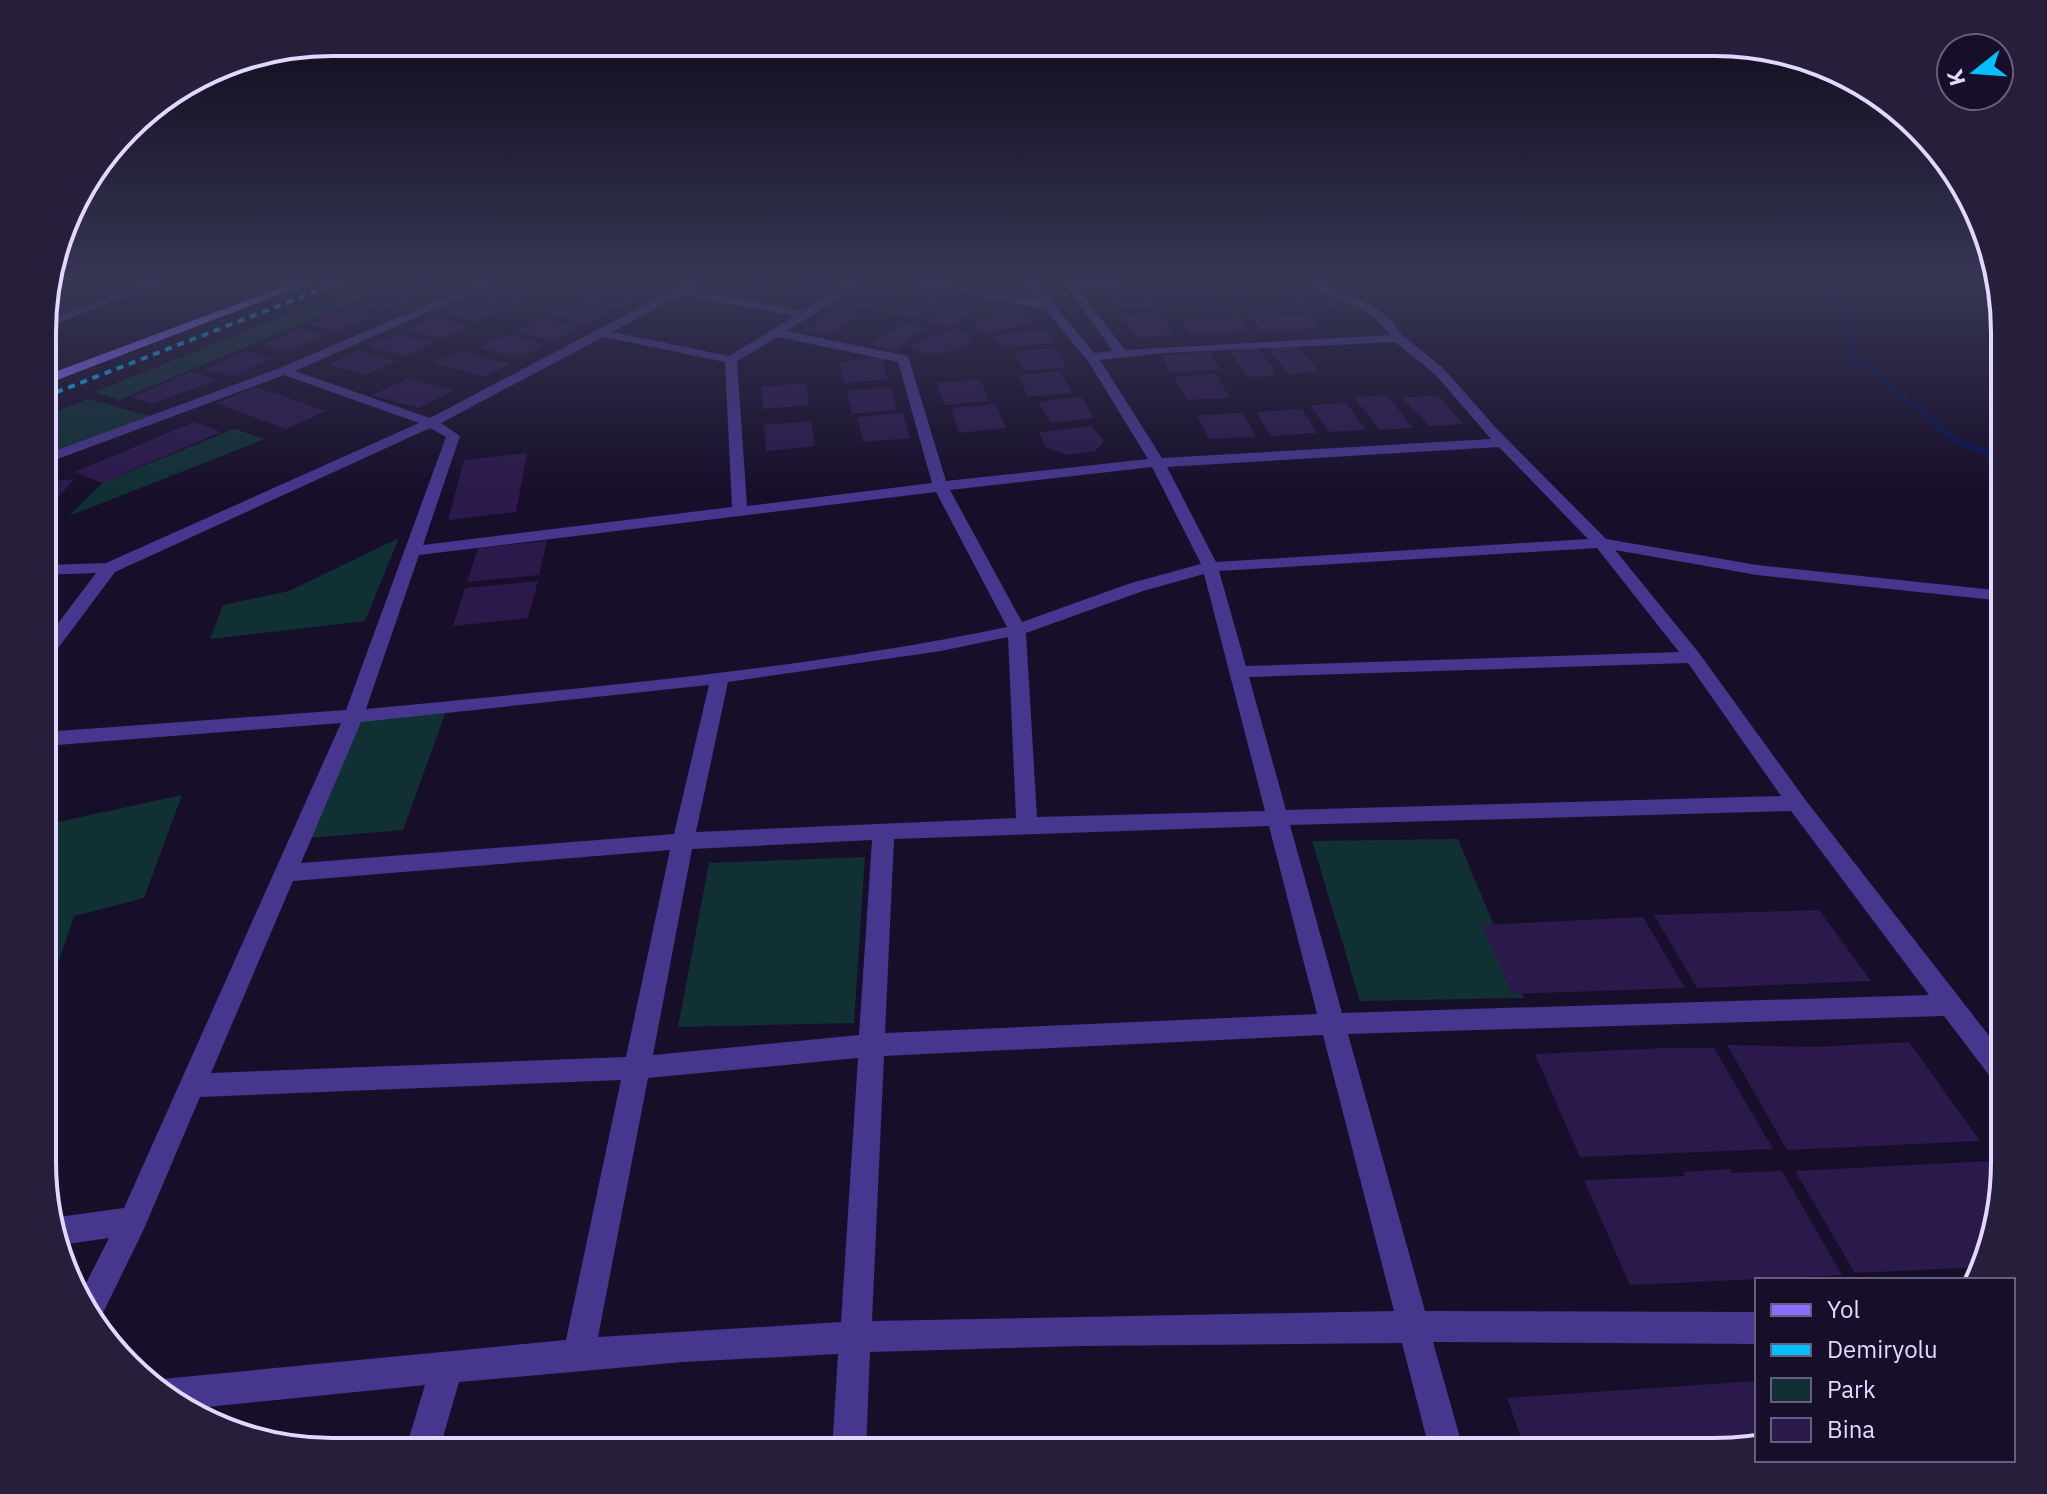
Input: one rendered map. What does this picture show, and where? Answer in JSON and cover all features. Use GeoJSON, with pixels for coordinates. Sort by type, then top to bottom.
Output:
{"type":"FeatureCollection","features":[{"type":"Feature","properties":{"kind":"street"},"geometry":{"type":"LineString","coordinates":[[56,376],[122,352]]}},
{"type":"Feature","properties":{"kind":"street"},"geometry":{"type":"LineString","coordinates":[[56,455],[329,352]]}},
{"type":"Feature","properties":{"kind":"street"},"geometry":{"type":"LineString","coordinates":[[56,570],[109,568],[431,423],[566,352]]}},
{"type":"Feature","properties":{"kind":"street"},"geometry":{"type":"LineString","coordinates":[[691,352],[731,360],[745,352]]}},
{"type":"Feature","properties":{"kind":"street"},"geometry":{"type":"LineString","coordinates":[[869,352],[904,359],[940,485],[1017,630],[1027,825]]}},
{"type":"Feature","properties":{"kind":"street"},"geometry":{"type":"LineString","coordinates":[[1086,352],[1160,464],[1210,567],[1443,1438]]}},
{"type":"Feature","properties":{"kind":"street"},"geometry":{"type":"LineString","coordinates":[[1091,357],[1161,352]]}},
{"type":"Feature","properties":{"kind":"street"},"geometry":{"type":"LineString","coordinates":[[1415,352],[1439,371],[1502,443],[1601,543],[1693,657],[1797,803],[1990,1057]]}},
{"type":"Feature","properties":{"kind":"street"},"geometry":{"type":"LineString","coordinates":[[731,360],[740,509]]}},
{"type":"Feature","properties":{"kind":"street"},"geometry":{"type":"LineString","coordinates":[[94,1301],[133,1221],[354,716],[453,436],[431,423],[284,371]]}},
{"type":"Feature","properties":{"kind":"street"},"geometry":{"type":"LineString","coordinates":[[412,551],[1118,465],[1502,443]]}},
{"type":"Feature","properties":{"kind":"street"},"geometry":{"type":"LineString","coordinates":[[56,738],[354,716],[720,678],[941,646],[1017,630],[1137,587],[1210,567],[1601,543],[1757,570],[1990,595]]}},
{"type":"Feature","properties":{"kind":"street"},"geometry":{"type":"LineString","coordinates":[[56,638],[109,568]]}},
{"type":"Feature","properties":{"kind":"street"},"geometry":{"type":"LineString","coordinates":[[1237,672],[1693,657]]}},
{"type":"Feature","properties":{"kind":"street"},"geometry":{"type":"LineString","coordinates":[[579,1354],[683,841],[720,678]]}},
{"type":"Feature","properties":{"kind":"street"},"geometry":{"type":"LineString","coordinates":[[285,873],[683,841],[1027,825],[1797,803]]}},
{"type":"Feature","properties":{"kind":"street"},"geometry":{"type":"LineString","coordinates":[[850,1437],[883,832]]}},
{"type":"Feature","properties":{"kind":"street"},"geometry":{"type":"LineString","coordinates":[[192,1086],[637,1068],[873,1045],[1333,1024],[1951,1005]]}},
{"type":"Feature","properties":{"kind":"street"},"geometry":{"type":"LineString","coordinates":[[64,1230],[133,1221]]}},
{"type":"Feature","properties":{"kind":"street"},"geometry":{"type":"LineString","coordinates":[[182,1393],[579,1354],[857,1337],[1415,1326],[1755,1328]]}},
{"type":"Feature","properties":{"kind":"street"},"geometry":{"type":"LineString","coordinates":[[426,1437],[447,1366]]}},
{"type":"Feature","properties":{"kind":"green space"},"geometry":{"type":"Polygon","coordinates":[[[195,352],[234,352],[119,400],[94,392],[195,352]]]}},
{"type":"Feature","properties":{"kind":"green space"},"geometry":{"type":"Polygon","coordinates":[[[88,399],[149,416],[56,458],[56,411],[88,399]]]}},
{"type":"Feature","properties":{"kind":"green space"},"geometry":{"type":"Polygon","coordinates":[[[234,429],[265,439],[69,516],[102,483],[234,429]]]}},
{"type":"Feature","properties":{"kind":"green space"},"geometry":{"type":"Polygon","coordinates":[[[399,538],[365,621],[210,639],[223,605],[289,591],[399,538]]]}},
{"type":"Feature","properties":{"kind":"green space"},"geometry":{"type":"Polygon","coordinates":[[[446,711],[403,830],[309,838],[357,720],[446,711]]]}},
{"type":"Feature","properties":{"kind":"green space"},"geometry":{"type":"Polygon","coordinates":[[[182,795],[144,898],[74,916],[57,968],[57,822],[182,795]]]}},
{"type":"Feature","properties":{"kind":"green space"},"geometry":{"type":"Polygon","coordinates":[[[1458,839],[1524,998],[1360,1001],[1312,841],[1458,839]]]}},
{"type":"Feature","properties":{"kind":"green space"},"geometry":{"type":"Polygon","coordinates":[[[865,857],[854,1023],[678,1027],[709,863],[865,857]]]}},
{"type":"Feature","properties":{"kind":"building"},"geometry":{"type":"Polygon","coordinates":[[[244,352],[273,358],[231,376],[204,369],[244,352]]]}},
{"type":"Feature","properties":{"kind":"building"},"geometry":{"type":"Polygon","coordinates":[[[357,352],[396,361],[366,375],[329,365],[357,352]]]}},
{"type":"Feature","properties":{"kind":"building"},"geometry":{"type":"Polygon","coordinates":[[[387,352],[414,352],[405,356],[387,352]]]}},
{"type":"Feature","properties":{"kind":"building"},"geometry":{"type":"Polygon","coordinates":[[[464,352],[510,364],[484,377],[434,363],[464,352]]]}},
{"type":"Feature","properties":{"kind":"building"},"geometry":{"type":"Polygon","coordinates":[[[494,352],[532,352],[519,358],[494,352]]]}},
{"type":"Feature","properties":{"kind":"building"},"geometry":{"type":"Polygon","coordinates":[[[919,352],[949,352],[938,356],[930,352],[919,352]]]}},
{"type":"Feature","properties":{"kind":"building"},"geometry":{"type":"Polygon","coordinates":[[[1014,352],[1056,352],[1066,367],[1025,371],[1014,352]]]}},
{"type":"Feature","properties":{"kind":"building"},"geometry":{"type":"Polygon","coordinates":[[[1210,352],[1220,370],[1170,372],[1162,355],[1210,352]]]}},
{"type":"Feature","properties":{"kind":"building"},"geometry":{"type":"Polygon","coordinates":[[[1230,352],[1261,352],[1275,371],[1271,371],[1274,376],[1248,377],[1230,352]]]}},
{"type":"Feature","properties":{"kind":"building"},"geometry":{"type":"Polygon","coordinates":[[[1271,352],[1303,352],[1319,372],[1288,374],[1271,352]]]}},
{"type":"Feature","properties":{"kind":"building"},"geometry":{"type":"Polygon","coordinates":[[[882,358],[887,379],[844,383],[840,362],[882,358]]]}},
{"type":"Feature","properties":{"kind":"building"},"geometry":{"type":"Polygon","coordinates":[[[1060,371],[1072,393],[1028,397],[1018,375],[1060,371]]]}},
{"type":"Feature","properties":{"kind":"building"},"geometry":{"type":"Polygon","coordinates":[[[191,372],[217,380],[152,404],[132,397],[191,372]]]}},
{"type":"Feature","properties":{"kind":"building"},"geometry":{"type":"Polygon","coordinates":[[[1216,374],[1230,398],[1187,400],[1174,377],[1216,374]]]}},
{"type":"Feature","properties":{"kind":"building"},"geometry":{"type":"Polygon","coordinates":[[[409,378],[455,390],[418,408],[372,395],[409,378]]]}},
{"type":"Feature","properties":{"kind":"building"},"geometry":{"type":"Polygon","coordinates":[[[980,379],[989,401],[944,405],[937,383],[980,379]]]}},
{"type":"Feature","properties":{"kind":"building"},"geometry":{"type":"Polygon","coordinates":[[[806,383],[809,405],[763,409],[761,387],[806,383]]]}},
{"type":"Feature","properties":{"kind":"building"},"geometry":{"type":"Polygon","coordinates":[[[256,387],[326,411],[286,429],[216,403],[256,387]]]}},
{"type":"Feature","properties":{"kind":"building"},"geometry":{"type":"Polygon","coordinates":[[[891,387],[897,410],[852,414],[847,391],[891,387]]]}},
{"type":"Feature","properties":{"kind":"building"},"geometry":{"type":"Polygon","coordinates":[[[1387,395],[1413,428],[1379,430],[1354,397],[1387,395]]]}},
{"type":"Feature","properties":{"kind":"building"},"geometry":{"type":"Polygon","coordinates":[[[1438,396],[1464,424],[1429,426],[1401,397],[1438,396]]]}},
{"type":"Feature","properties":{"kind":"building"},"geometry":{"type":"Polygon","coordinates":[[[1081,397],[1094,418],[1051,423],[1038,402],[1081,397]]]}},
{"type":"Feature","properties":{"kind":"building"},"geometry":{"type":"Polygon","coordinates":[[[1346,403],[1366,430],[1329,432],[1310,405],[1346,403]]]}},
{"type":"Feature","properties":{"kind":"building"},"geometry":{"type":"Polygon","coordinates":[[[996,404],[1006,428],[959,433],[951,408],[996,404]]]}},
{"type":"Feature","properties":{"kind":"building"},"geometry":{"type":"Polygon","coordinates":[[[1302,409],[1317,433],[1271,436],[1256,412],[1302,409]]]}},
{"type":"Feature","properties":{"kind":"building"},"geometry":{"type":"Polygon","coordinates":[[[903,413],[910,438],[863,442],[858,417],[903,413]]]}},
{"type":"Feature","properties":{"kind":"building"},"geometry":{"type":"Polygon","coordinates":[[[1243,413],[1256,437],[1209,439],[1197,415],[1243,413]]]}},
{"type":"Feature","properties":{"kind":"building"},"geometry":{"type":"Polygon","coordinates":[[[811,421],[815,446],[766,451],[764,425],[811,421]]]}},
{"type":"Feature","properties":{"kind":"building"},"geometry":{"type":"Polygon","coordinates":[[[194,422],[221,432],[102,483],[75,472],[194,422]]]}},
{"type":"Feature","properties":{"kind":"building"},"geometry":{"type":"Polygon","coordinates":[[[1091,426],[1104,440],[1101,445],[1095,451],[1067,455],[1045,447],[1039,432],[1091,426]]]}},
{"type":"Feature","properties":{"kind":"building"},"geometry":{"type":"Polygon","coordinates":[[[527,453],[516,512],[448,520],[464,460],[527,453]]]}},
{"type":"Feature","properties":{"kind":"building"},"geometry":{"type":"Polygon","coordinates":[[[74,479],[56,500],[56,481],[74,479]]]}},
{"type":"Feature","properties":{"kind":"building"},"geometry":{"type":"Polygon","coordinates":[[[547,541],[539,575],[467,582],[478,548],[547,541]]]}},
{"type":"Feature","properties":{"kind":"building"},"geometry":{"type":"Polygon","coordinates":[[[538,581],[528,618],[453,626],[465,588],[538,581]]]}},
{"type":"Feature","properties":{"kind":"building"},"geometry":{"type":"Polygon","coordinates":[[[1819,910],[1871,981],[1697,988],[1654,915],[1819,910]]]}},
{"type":"Feature","properties":{"kind":"building"},"geometry":{"type":"Polygon","coordinates":[[[1643,917],[1685,988],[1512,994],[1482,925],[1643,917]]]}},
{"type":"Feature","properties":{"kind":"building"},"geometry":{"type":"Polygon","coordinates":[[[1909,1042],[1980,1141],[1787,1150],[1727,1045],[1815,1047],[1909,1042]]]}},
{"type":"Feature","properties":{"kind":"building"},"geometry":{"type":"Polygon","coordinates":[[[1714,1048],[1773,1149],[1580,1157],[1535,1054],[1714,1048]]]}},
{"type":"Feature","properties":{"kind":"building"},"geometry":{"type":"Polygon","coordinates":[[[1990,1161],[1986,1216],[1970,1268],[1855,1273],[1795,1171],[1990,1161]]]}},
{"type":"Feature","properties":{"kind":"building"},"geometry":{"type":"Polygon","coordinates":[[[1730,1169],[1731,1173],[1782,1171],[1842,1275],[1630,1285],[1584,1180],[1686,1176],[1683,1172],[1730,1169]]]}},
{"type":"Feature","properties":{"kind":"building"},"geometry":{"type":"Polygon","coordinates":[[[1755,1381],[1755,1435],[1521,1438],[1507,1398],[1755,1381]]]}},
{"type":"Feature","properties":{"kind":"waterway"},"geometry":{"type":"LineString","coordinates":[[1853,352],[1853,356],[1943,429]]}},
{"type":"Feature","properties":{"kind":"waterway"},"geometry":{"type":"LineString","coordinates":[[1940,427],[1960,443],[1990,453]]}},
{"type":"Feature","properties":{"kind":"railway"},"geometry":{"type":"LineString","coordinates":[[56,392],[161,352]]}}]}
